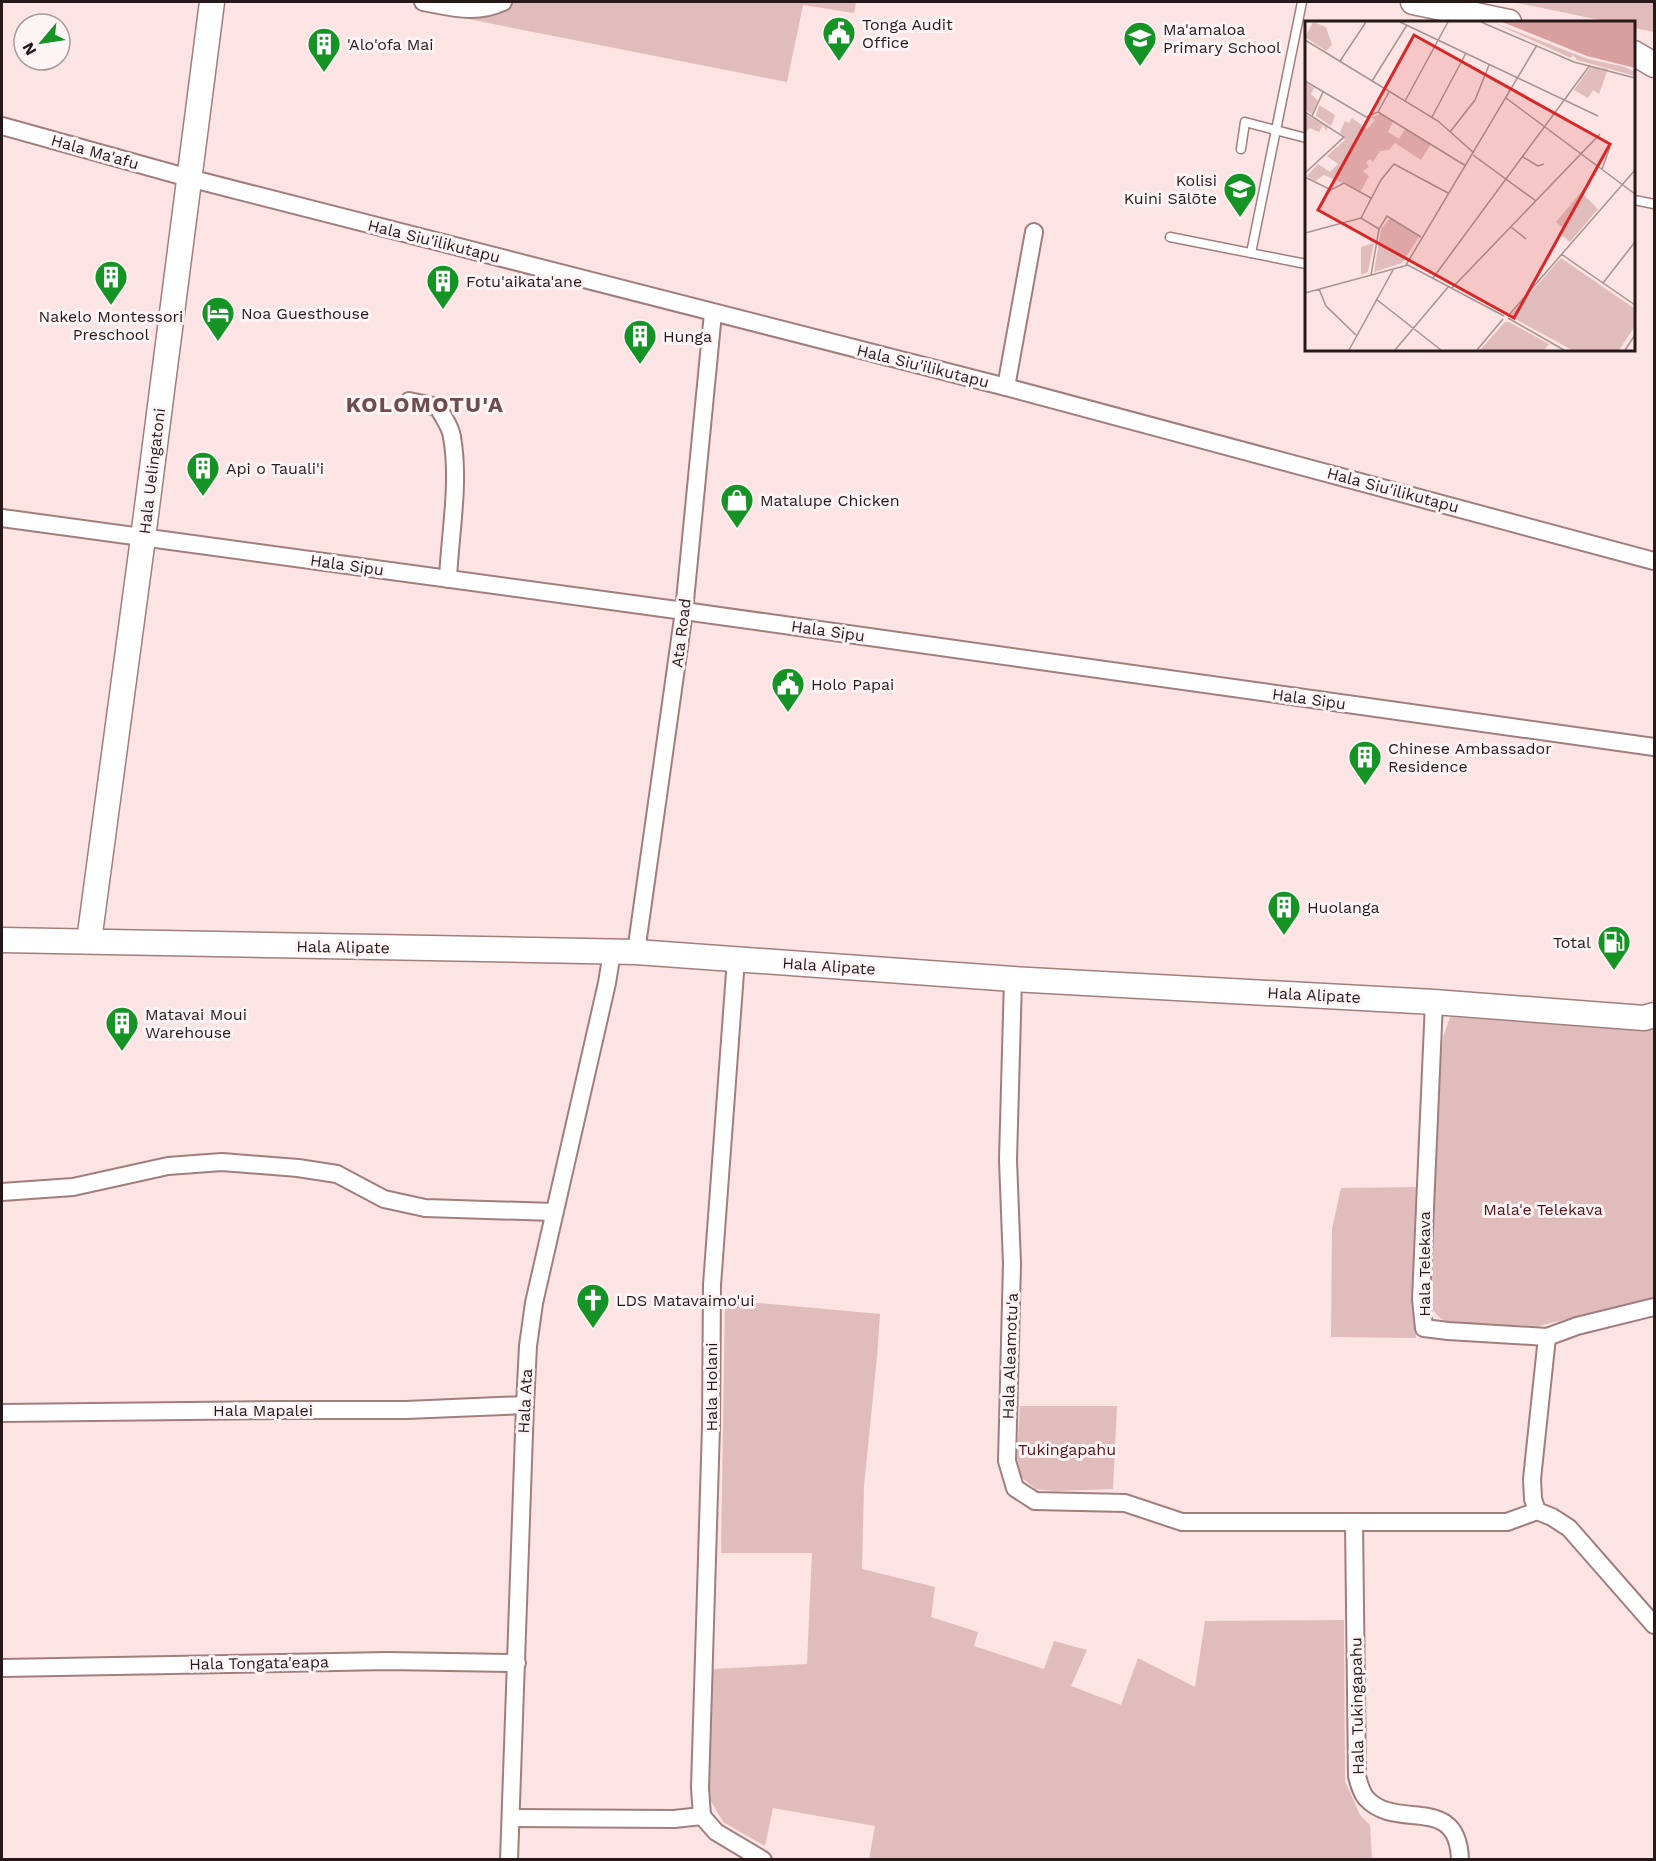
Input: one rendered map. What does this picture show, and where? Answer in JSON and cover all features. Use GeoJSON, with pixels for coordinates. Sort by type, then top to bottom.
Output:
{"type":"FeatureCollection","features":[{"type":"Feature","properties":{"kind":"street","name":"Hala Uelingatoni"},"geometry":{"type":"LineString","coordinates":[[89,941],[212,2]]}},
{"type":"Feature","properties":{"kind":"street"},"geometry":{"type":"LineString","coordinates":[[423,2],[465,10],[490,8],[503,2]]}},
{"type":"Feature","properties":{"kind":"street"},"geometry":{"type":"LineString","coordinates":[[1413,2],[1504,21]]}},
{"type":"Feature","properties":{"kind":"street"},"geometry":{"type":"LineString","coordinates":[[1635,48],[1654,50]]}},
{"type":"Feature","properties":{"kind":"street"},"geometry":{"type":"LineString","coordinates":[[1635,54],[1654,65]]}},
{"type":"Feature","properties":{"kind":"street","name":"Hala Ma'afu"},"geometry":{"type":"LineString","coordinates":[[2,126],[189,178]]}},
{"type":"Feature","properties":{"kind":"street","name":"Hala Siu'ilikutapu"},"geometry":{"type":"LineString","coordinates":[[189,178],[1006,387],[1654,561]]}},
{"type":"Feature","properties":{"kind":"street"},"geometry":{"type":"LineString","coordinates":[[1006,387],[1034,232]]}},
{"type":"Feature","properties":{"kind":"street","name":"Ata Road"},"geometry":{"type":"LineString","coordinates":[[624,952],[684,611],[713,313]]}},
{"type":"Feature","properties":{"kind":"street"},"geometry":{"type":"LineString","coordinates":[[409,401],[438,407],[452,435],[455,489],[448,579]]}},
{"type":"Feature","properties":{"kind":"street","name":"Hala Sipu"},"geometry":{"type":"LineString","coordinates":[[2,518],[1654,747]]}},
{"type":"Feature","properties":{"kind":"street","name":"Hala Alipate"},"geometry":{"type":"LineString","coordinates":[[2,940],[624,952],[1013,980],[1434,1002],[1644,1018],[1654,1015]]}},
{"type":"Feature","properties":{"kind":"street","name":"Hala Ata"},"geometry":{"type":"LineString","coordinates":[[509,1860],[528,1346],[534,1303],[607,983],[624,952]]}},
{"type":"Feature","properties":{"kind":"street","name":"Hala Holani"},"geometry":{"type":"LineString","coordinates":[[702,1816],[700,1788],[711,1427],[712,1284],[736,959]]}},
{"type":"Feature","properties":{"kind":"street","name":"Hala Aleamotu'a"},"geometry":{"type":"LineString","coordinates":[[1013,980],[1008,1160],[1012,1264],[1007,1461],[1015,1488],[1035,1501],[1125,1503],[1182,1522],[1507,1522],[1537,1511]]}},
{"type":"Feature","properties":{"kind":"street","name":"Hala Telekava"},"geometry":{"type":"LineString","coordinates":[[1434,1002],[1421,1299],[1424,1328],[1547,1337],[1577,1326],[1654,1307]]}},
{"type":"Feature","properties":{"kind":"street"},"geometry":{"type":"LineString","coordinates":[[2,1192],[73,1186],[168,1166],[222,1162],[298,1168],[337,1174],[384,1200],[425,1208],[554,1212]]}},
{"type":"Feature","properties":{"kind":"street"},"geometry":{"type":"LineString","coordinates":[[1547,1337],[1532,1479],[1533,1499],[1537,1511],[1569,1528],[1654,1625]]}},
{"type":"Feature","properties":{"kind":"street","name":"Hala Mapalei"},"geometry":{"type":"LineString","coordinates":[[2,1413],[406,1410],[525,1405]]}},
{"type":"Feature","properties":{"kind":"street","name":"Hala Tukingapahu"},"geometry":{"type":"LineString","coordinates":[[1354,1522],[1357,1776],[1360,1789],[1366,1799],[1389,1813],[1429,1816],[1443,1821],[1453,1831],[1460,1846],[1460,1860]]}},
{"type":"Feature","properties":{"kind":"street","name":"Hala Tongata'eapa"},"geometry":{"type":"LineString","coordinates":[[2,1668],[388,1661],[517,1663]]}},
{"type":"Feature","properties":{"kind":"street"},"geometry":{"type":"LineString","coordinates":[[511,1818],[674,1819],[702,1816],[716,1832],[763,1860]]}},
{"type":"Feature","properties":{"kind":"lane"},"geometry":{"type":"LineString","coordinates":[[1251,253],[1302,2]]}},
{"type":"Feature","properties":{"kind":"lane"},"geometry":{"type":"LineString","coordinates":[[1241,148],[1245,122],[1305,138]]}},
{"type":"Feature","properties":{"kind":"lane"},"geometry":{"type":"LineString","coordinates":[[1635,200],[1654,204]]}},
{"type":"Feature","properties":{"kind":"lane"},"geometry":{"type":"LineString","coordinates":[[1170,237],[1305,264]]}},
{"type":"Feature","properties":{"kind":"green space"},"geometry":{"type":"Polygon","coordinates":[[[472,2],[856,2],[854,13],[803,5],[787,82],[468,19],[472,2]]]}},
{"type":"Feature","properties":{"kind":"green space"},"geometry":{"type":"Polygon","coordinates":[[[1513,2],[1654,2],[1654,32],[1635,28],[1635,21],[1605,21],[1513,2]]]}},
{"type":"Feature","properties":{"kind":"green space","name":"Mala'e Telekava"},"geometry":{"type":"Polygon","coordinates":[[[1450,1017],[1654,1027],[1654,1297],[1539,1326],[1450,1323],[1433,1311],[1429,1304],[1432,1187],[1443,1037],[1450,1017]]]}},
{"type":"Feature","properties":{"kind":"green space"},"geometry":{"type":"Polygon","coordinates":[[[1417,1187],[1416,1338],[1331,1337],[1332,1229],[1341,1188],[1417,1187]]]}},
{"type":"Feature","properties":{"kind":"green space"},"geometry":{"type":"Polygon","coordinates":[[[725,1300],[880,1314],[864,1486],[862,1569],[935,1587],[931,1617],[978,1632],[974,1646],[1044,1669],[1054,1641],[1087,1650],[1071,1686],[1121,1705],[1138,1658],[1195,1687],[1205,1621],[1344,1620],[1345,1781],[1360,1815],[1370,1825],[1372,1859],[869,1859],[875,1826],[773,1808],[765,1846],[723,1822],[708,1796],[713,1669],[807,1664],[812,1553],[721,1553],[725,1300]]]}},
{"type":"Feature","properties":{"kind":"green space","name":"Tukingapahu"},"geometry":{"type":"Polygon","coordinates":[[[1020,1406],[1117,1406],[1113,1489],[1055,1491],[1036,1489],[1021,1477],[1017,1457],[1020,1406]]]}},
{"type":"Feature","properties":{"kind":"place","name":"Tonga Audit Office"},"geometry":{"type":"Point","coordinates":[839,62]}},
{"type":"Feature","properties":{"kind":"place","name":"Ma'amaloa Primary School"},"geometry":{"type":"Point","coordinates":[1140,67]}},
{"type":"Feature","properties":{"kind":"place","name":"'Alo'ofa Mai"},"geometry":{"type":"Point","coordinates":[324,73]}},
{"type":"Feature","properties":{"kind":"place","name":"Kolisi Kuini Sālōte"},"geometry":{"type":"Point","coordinates":[1240,218]}},
{"type":"Feature","properties":{"kind":"place","name":"Nakelo Montessori Preschool"},"geometry":{"type":"Point","coordinates":[111,306]}},
{"type":"Feature","properties":{"kind":"place","name":"Fotu'aikata'ane"},"geometry":{"type":"Point","coordinates":[443,310]}},
{"type":"Feature","properties":{"kind":"place","name":"Noa Guesthouse"},"geometry":{"type":"Point","coordinates":[218,342]}},
{"type":"Feature","properties":{"kind":"place","name":"Hunga"},"geometry":{"type":"Point","coordinates":[640,365]}},
{"type":"Feature","properties":{"kind":"place","name":"Api o Tauali'i"},"geometry":{"type":"Point","coordinates":[203,497]}},
{"type":"Feature","properties":{"kind":"place","name":"Matalupe Chicken"},"geometry":{"type":"Point","coordinates":[737,529]}},
{"type":"Feature","properties":{"kind":"place","name":"Holo Papai"},"geometry":{"type":"Point","coordinates":[788,713]}},
{"type":"Feature","properties":{"kind":"place","name":"Chinese Ambassador Residence"},"geometry":{"type":"Point","coordinates":[1365,786]}},
{"type":"Feature","properties":{"kind":"place","name":"Huolanga"},"geometry":{"type":"Point","coordinates":[1284,936]}},
{"type":"Feature","properties":{"kind":"place","name":"Total"},"geometry":{"type":"Point","coordinates":[1614,971]}},
{"type":"Feature","properties":{"kind":"place","name":"Matavai Moui Warehouse"},"geometry":{"type":"Point","coordinates":[122,1052]}},
{"type":"Feature","properties":{"kind":"place","name":"LDS Matavaimo'ui"},"geometry":{"type":"Point","coordinates":[593,1329]}},
{"type":"Feature","properties":{"kind":"district","name":"KOLOMOTU'A"},"geometry":{"type":"Point","coordinates":[425,404]}}]}
